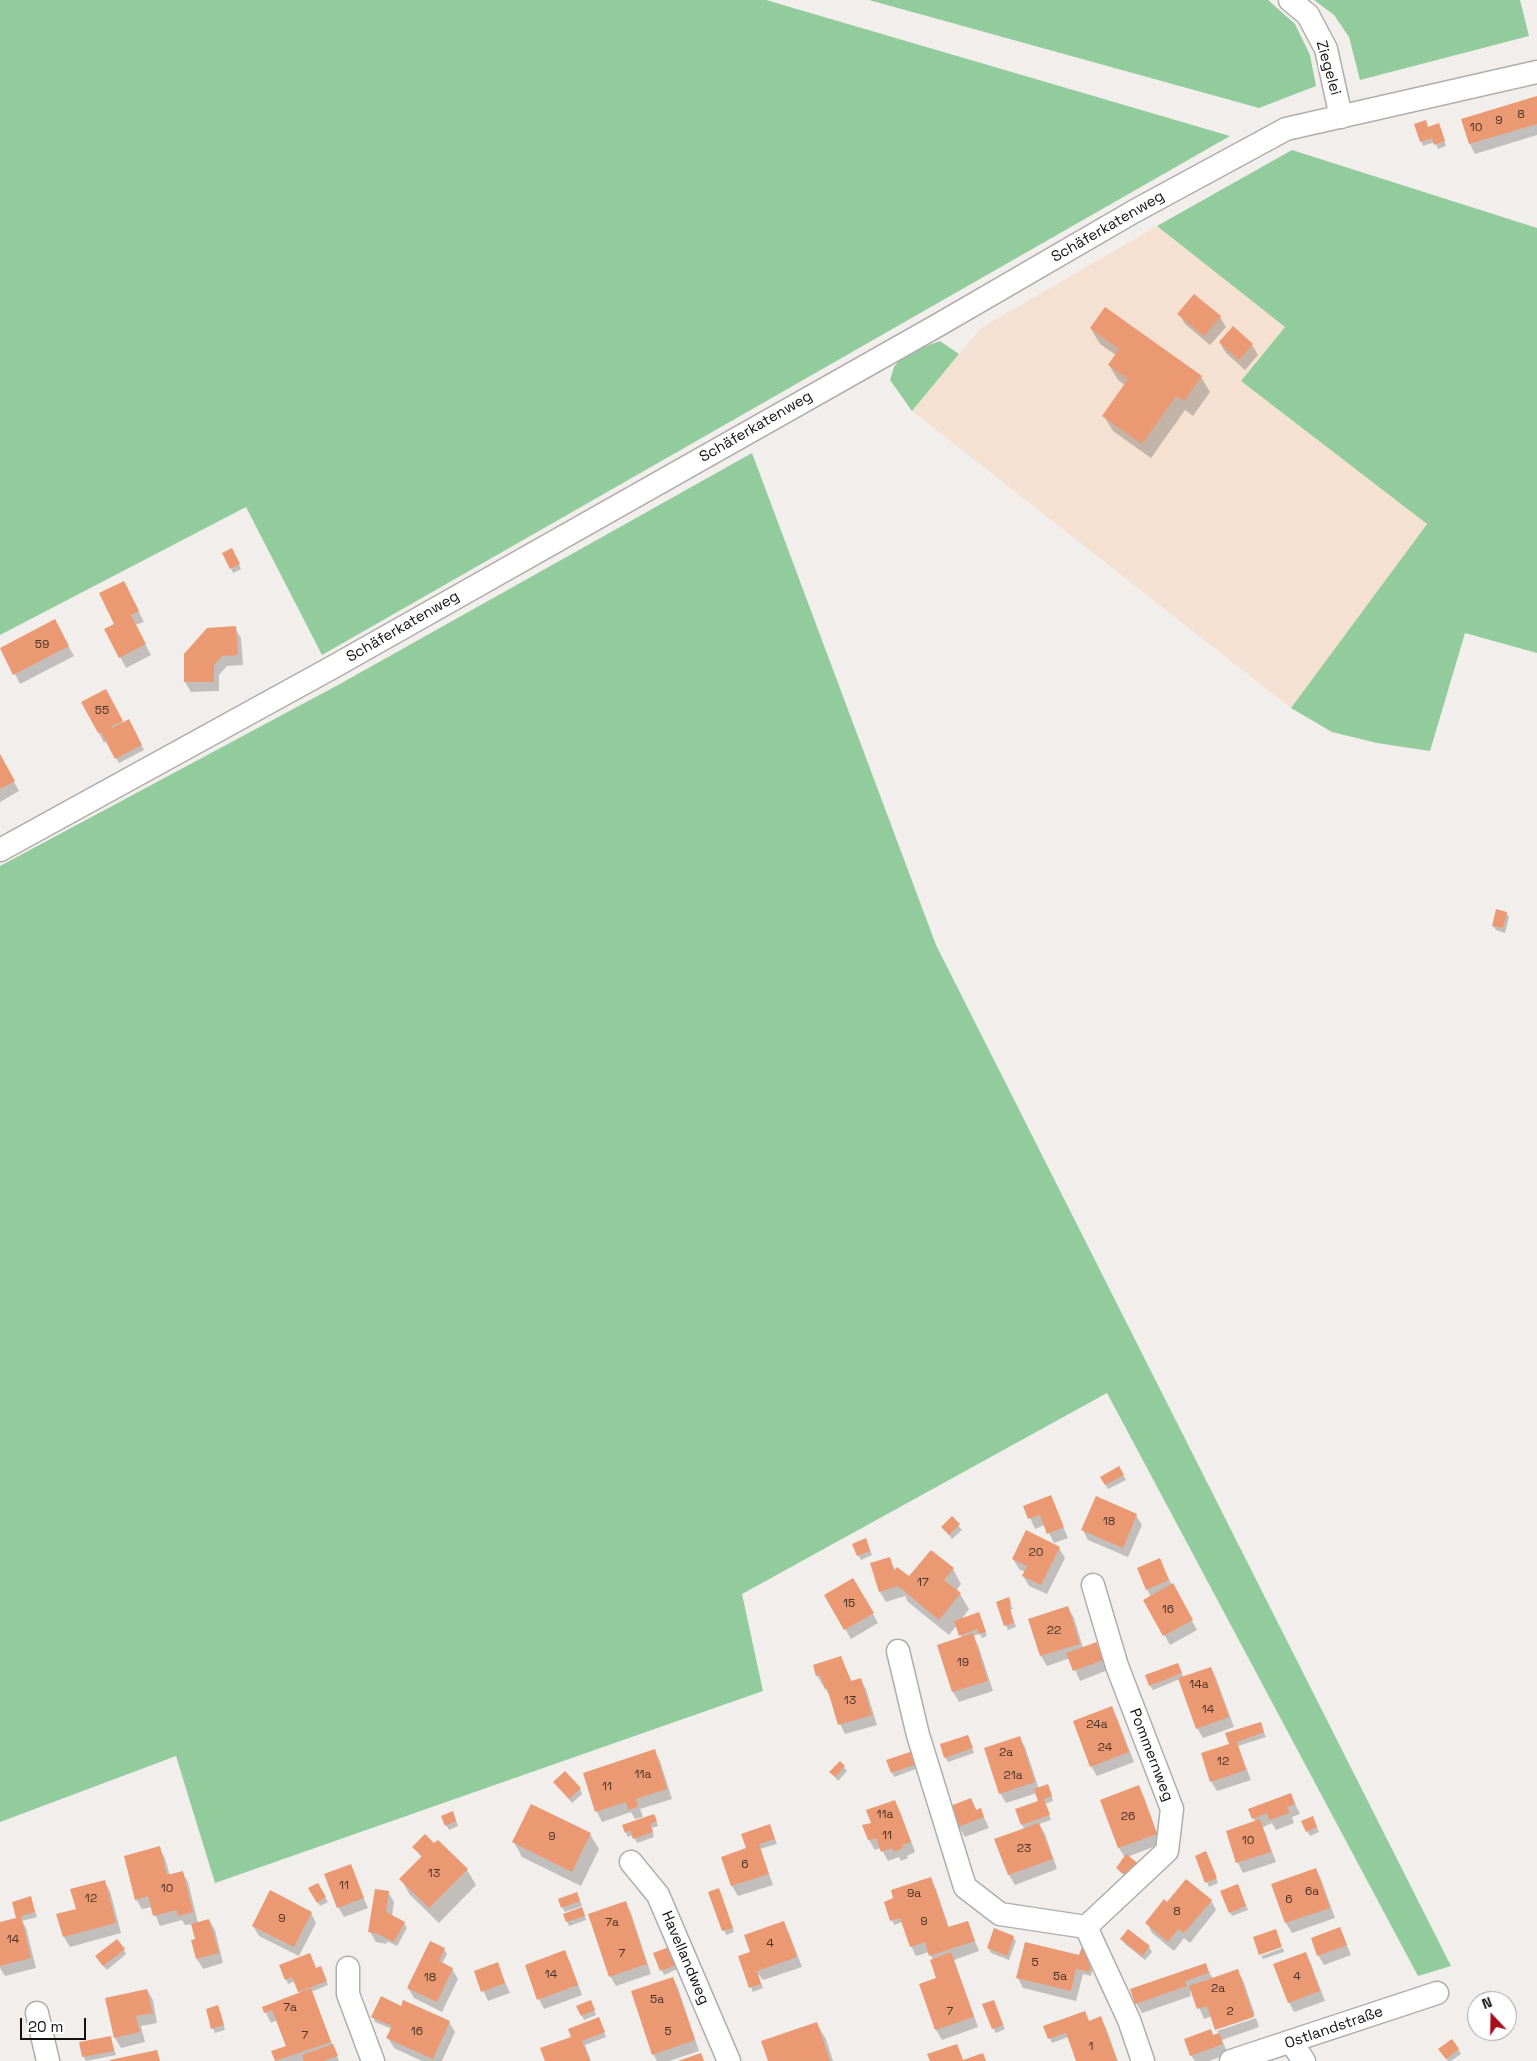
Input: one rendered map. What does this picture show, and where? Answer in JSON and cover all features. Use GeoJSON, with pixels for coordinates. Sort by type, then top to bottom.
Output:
{"type":"FeatureCollection","features":[{"type":"Feature","properties":{"kind":"street","name":"Ziegelei"},"geometry":{"type":"LineString","coordinates":[[1290,0],[1308,15],[1326,49],[1341,117]]}},
{"type":"Feature","properties":{"kind":"street","name":"Schäferkatenweg"},"geometry":{"type":"LineString","coordinates":[[0,850],[341,662],[1240,153],[1286,130],[1537,72]]}},
{"type":"Feature","properties":{"kind":"street","name":"Pommernweg"},"geometry":{"type":"LineString","coordinates":[[1086,1926],[1167,1851],[1172,1809],[1117,1666],[1093,1585]]}},
{"type":"Feature","properties":{"kind":"street"},"geometry":{"type":"LineString","coordinates":[[898,1651],[918,1735],[965,1887],[1000,1914],[1086,1926],[1129,2020],[1144,2061]]}},
{"type":"Feature","properties":{"kind":"street","name":"Havellandweg"},"geometry":{"type":"LineString","coordinates":[[632,1862],[658,1895],[728,2061]]}},
{"type":"Feature","properties":{"kind":"street"},"geometry":{"type":"LineString","coordinates":[[348,1968],[348,1994],[373,2061]]}},
{"type":"Feature","properties":{"kind":"street","name":"Ostlandstraße"},"geometry":{"type":"LineString","coordinates":[[1231,2061],[1437,1993]]}},
{"type":"Feature","properties":{"kind":"street"},"geometry":{"type":"LineString","coordinates":[[38,2012],[48,2061]]}},
{"type":"Feature","properties":{"kind":"street"},"geometry":{"type":"LineString","coordinates":[[1291,2042],[1304,2061]]}},
{"type":"Feature","properties":{"kind":"shaded area"},"geometry":{"type":"Polygon","coordinates":[[[1157,226],[1285,327],[1241,381],[1427,524],[1291,708],[912,411],[981,328],[1157,226]]]}},
{"type":"Feature","properties":{"kind":"green space"},"geometry":{"type":"Polygon","coordinates":[[[0,0],[766,0],[1230,136],[322,655],[246,507],[0,635],[0,0]]]}},
{"type":"Feature","properties":{"kind":"green space"},"geometry":{"type":"Polygon","coordinates":[[[869,0],[1268,0],[1295,24],[1310,55],[1316,86],[1259,108],[869,0]]]}},
{"type":"Feature","properties":{"kind":"green space"},"geometry":{"type":"Polygon","coordinates":[[[1314,0],[1520,0],[1529,36],[1360,80],[1349,37],[1334,15],[1314,0]]]}},
{"type":"Feature","properties":{"kind":"green space"},"geometry":{"type":"Polygon","coordinates":[[[1292,150],[1537,228],[1537,653],[1465,633],[1430,751],[1377,743],[1332,732],[1291,708],[1427,524],[1241,381],[1285,327],[1157,226],[1292,150]]]}},
{"type":"Feature","properties":{"kind":"green space"},"geometry":{"type":"Polygon","coordinates":[[[940,341],[959,354],[912,411],[890,380],[894,367],[904,354],[940,341]]]}},
{"type":"Feature","properties":{"kind":"green space"},"geometry":{"type":"Polygon","coordinates":[[[752,453],[936,945],[1451,1966],[1418,1976],[1107,1393],[742,1594],[763,1691],[215,1883],[176,1756],[0,1822],[0,866],[338,685],[752,453]]]}},
{"type":"Feature","properties":{"kind":"building"},"geometry":{"type":"Polygon","coordinates":[[[1537,96],[1537,124],[1469,144],[1461,119],[1537,96]]]}},
{"type":"Feature","properties":{"kind":"building"},"geometry":{"type":"Polygon","coordinates":[[[1426,120],[1428,127],[1439,123],[1445,141],[1434,145],[1432,138],[1420,142],[1414,124],[1426,120]]]}},
{"type":"Feature","properties":{"kind":"building"},"geometry":{"type":"Polygon","coordinates":[[[1194,294],[1221,316],[1204,336],[1177,314],[1194,294]]]}},
{"type":"Feature","properties":{"kind":"building"},"geometry":{"type":"Polygon","coordinates":[[[1105,307],[1202,376],[1184,401],[1176,396],[1142,444],[1102,416],[1128,379],[1108,365],[1119,349],[1090,328],[1105,307]]]}},
{"type":"Feature","properties":{"kind":"building"},"geometry":{"type":"Polygon","coordinates":[[[1233,326],[1253,344],[1239,360],[1219,342],[1233,326]]]}},
{"type":"Feature","properties":{"kind":"building"},"geometry":{"type":"Polygon","coordinates":[[[232,548],[240,564],[230,569],[222,553],[232,548]]]}},
{"type":"Feature","properties":{"kind":"building"},"geometry":{"type":"Polygon","coordinates":[[[124,581],[139,611],[131,615],[146,644],[119,658],[104,629],[114,624],[99,593],[124,581]]]}},
{"type":"Feature","properties":{"kind":"building"},"geometry":{"type":"Polygon","coordinates":[[[55,619],[69,646],[13,675],[0,648],[55,619]]]}},
{"type":"Feature","properties":{"kind":"building"},"geometry":{"type":"Polygon","coordinates":[[[236,626],[238,655],[222,656],[214,665],[214,682],[184,682],[184,654],[207,628],[236,626]]]}},
{"type":"Feature","properties":{"kind":"building"},"geometry":{"type":"Polygon","coordinates":[[[106,689],[123,721],[112,726],[112,728],[129,719],[142,745],[115,759],[101,732],[98,733],[81,702],[106,689]]]}},
{"type":"Feature","properties":{"kind":"building"},"geometry":{"type":"Polygon","coordinates":[[[0,754],[15,781],[0,789],[0,754]]]}},
{"type":"Feature","properties":{"kind":"building"},"geometry":{"type":"Polygon","coordinates":[[[1496,909],[1507,912],[1503,928],[1492,926],[1496,909]]]}},
{"type":"Feature","properties":{"kind":"building"},"geometry":{"type":"Polygon","coordinates":[[[1119,1466],[1124,1475],[1105,1485],[1100,1477],[1119,1466]]]}},
{"type":"Feature","properties":{"kind":"building"},"geometry":{"type":"Polygon","coordinates":[[[1051,1495],[1064,1527],[1047,1534],[1040,1515],[1028,1519],[1023,1506],[1051,1495]]]}},
{"type":"Feature","properties":{"kind":"building"},"geometry":{"type":"Polygon","coordinates":[[[1096,1496],[1137,1514],[1123,1548],[1081,1530],[1096,1496]]]}},
{"type":"Feature","properties":{"kind":"building"},"geometry":{"type":"Polygon","coordinates":[[[952,1516],[960,1524],[949,1535],[941,1527],[952,1516]]]}},
{"type":"Feature","properties":{"kind":"building"},"geometry":{"type":"Polygon","coordinates":[[[1026,1530],[1060,1547],[1041,1585],[1022,1576],[1027,1566],[1012,1559],[1026,1530]]]}},
{"type":"Feature","properties":{"kind":"building"},"geometry":{"type":"Polygon","coordinates":[[[866,1538],[870,1551],[857,1556],[852,1544],[866,1538]]]}},
{"type":"Feature","properties":{"kind":"building"},"geometry":{"type":"Polygon","coordinates":[[[931,1550],[954,1568],[944,1580],[961,1593],[939,1620],[898,1586],[879,1592],[870,1563],[890,1557],[894,1571],[897,1567],[909,1576],[931,1550]]]}},
{"type":"Feature","properties":{"kind":"building"},"geometry":{"type":"Polygon","coordinates":[[[1160,1558],[1169,1580],[1146,1590],[1137,1568],[1160,1558]]]}},
{"type":"Feature","properties":{"kind":"building"},"geometry":{"type":"Polygon","coordinates":[[[853,1578],[874,1613],[844,1630],[824,1595],[853,1578]]]}},
{"type":"Feature","properties":{"kind":"building"},"geometry":{"type":"Polygon","coordinates":[[[1173,1583],[1193,1620],[1163,1636],[1143,1600],[1173,1583]]]}},
{"type":"Feature","properties":{"kind":"building"},"geometry":{"type":"Polygon","coordinates":[[[1009,1597],[1011,1604],[1009,1605],[1014,1623],[1004,1626],[996,1602],[1009,1597]]]}},
{"type":"Feature","properties":{"kind":"building"},"geometry":{"type":"Polygon","coordinates":[[[1068,1606],[1080,1644],[1040,1656],[1028,1619],[1068,1606]]]}},
{"type":"Feature","properties":{"kind":"building"},"geometry":{"type":"Polygon","coordinates":[[[979,1612],[986,1632],[979,1634],[977,1629],[959,1636],[954,1621],[979,1612]]]}},
{"type":"Feature","properties":{"kind":"building"},"geometry":{"type":"Polygon","coordinates":[[[973,1633],[988,1681],[952,1692],[937,1645],[973,1633]]]}},
{"type":"Feature","properties":{"kind":"building"},"geometry":{"type":"Polygon","coordinates":[[[1097,1642],[1103,1660],[1073,1671],[1066,1653],[1097,1642]]]}},
{"type":"Feature","properties":{"kind":"building"},"geometry":{"type":"Polygon","coordinates":[[[841,1656],[851,1681],[861,1678],[872,1715],[838,1725],[827,1688],[825,1689],[820,1675],[816,1676],[813,1665],[841,1656]]]}},
{"type":"Feature","properties":{"kind":"building"},"geometry":{"type":"Polygon","coordinates":[[[1178,1663],[1182,1673],[1149,1686],[1145,1675],[1178,1663]]]}},
{"type":"Feature","properties":{"kind":"building"},"geometry":{"type":"Polygon","coordinates":[[[1211,1667],[1229,1717],[1196,1729],[1178,1678],[1211,1667]]]}},
{"type":"Feature","properties":{"kind":"building"},"geometry":{"type":"Polygon","coordinates":[[[1112,1706],[1129,1752],[1090,1767],[1073,1721],[1112,1706]]]}},
{"type":"Feature","properties":{"kind":"building"},"geometry":{"type":"Polygon","coordinates":[[[1261,1722],[1264,1732],[1237,1742],[1246,1770],[1210,1782],[1201,1753],[1229,1744],[1225,1733],[1261,1722]]]}},
{"type":"Feature","properties":{"kind":"building"},"geometry":{"type":"Polygon","coordinates":[[[968,1735],[973,1748],[944,1758],[940,1744],[968,1735]]]}},
{"type":"Feature","properties":{"kind":"building"},"geometry":{"type":"Polygon","coordinates":[[[1020,1736],[1035,1782],[999,1794],[984,1748],[1020,1736]]]}},
{"type":"Feature","properties":{"kind":"building"},"geometry":{"type":"Polygon","coordinates":[[[655,1749],[667,1789],[636,1799],[638,1807],[628,1810],[626,1802],[595,1812],[583,1773],[655,1749]]]}},
{"type":"Feature","properties":{"kind":"building"},"geometry":{"type":"Polygon","coordinates":[[[916,1750],[920,1763],[891,1773],[886,1760],[916,1750]]]}},
{"type":"Feature","properties":{"kind":"building"},"geometry":{"type":"Polygon","coordinates":[[[840,1761],[845,1766],[835,1777],[829,1772],[840,1761]]]}},
{"type":"Feature","properties":{"kind":"building"},"geometry":{"type":"Polygon","coordinates":[[[565,1771],[581,1788],[569,1799],[553,1782],[565,1771]]]}},
{"type":"Feature","properties":{"kind":"building"},"geometry":{"type":"Polygon","coordinates":[[[1048,1784],[1052,1796],[1044,1799],[1050,1815],[1021,1825],[1015,1809],[1038,1801],[1034,1789],[1048,1784]]]}},
{"type":"Feature","properties":{"kind":"building"},"geometry":{"type":"Polygon","coordinates":[[[1139,1785],[1157,1834],[1118,1848],[1100,1800],[1139,1785]]]}},
{"type":"Feature","properties":{"kind":"building"},"geometry":{"type":"Polygon","coordinates":[[[1291,1793],[1295,1804],[1287,1807],[1290,1813],[1269,1820],[1267,1813],[1252,1819],[1248,1809],[1291,1793]]]}},
{"type":"Feature","properties":{"kind":"building"},"geometry":{"type":"Polygon","coordinates":[[[971,1798],[976,1810],[981,1808],[984,1817],[958,1827],[950,1806],[971,1798]]]}},
{"type":"Feature","properties":{"kind":"building"},"geometry":{"type":"Polygon","coordinates":[[[895,1800],[911,1842],[902,1845],[903,1848],[894,1852],[892,1848],[881,1852],[876,1838],[868,1840],[862,1825],[871,1823],[866,1810],[895,1800]]]}},
{"type":"Feature","properties":{"kind":"building"},"geometry":{"type":"Polygon","coordinates":[[[531,1804],[591,1833],[572,1872],[512,1842],[531,1804]]]}},
{"type":"Feature","properties":{"kind":"building"},"geometry":{"type":"Polygon","coordinates":[[[453,1811],[456,1821],[445,1826],[441,1816],[453,1811]]]}},
{"type":"Feature","properties":{"kind":"building"},"geometry":{"type":"Polygon","coordinates":[[[654,1814],[657,1821],[650,1824],[653,1832],[633,1839],[630,1830],[625,1833],[622,1825],[654,1814]]]}},
{"type":"Feature","properties":{"kind":"building"},"geometry":{"type":"Polygon","coordinates":[[[1313,1816],[1317,1827],[1306,1832],[1301,1821],[1313,1816]]]}},
{"type":"Feature","properties":{"kind":"building"},"geometry":{"type":"Polygon","coordinates":[[[1260,1819],[1271,1852],[1236,1863],[1226,1831],[1260,1819]]]}},
{"type":"Feature","properties":{"kind":"building"},"geometry":{"type":"Polygon","coordinates":[[[1039,1823],[1053,1859],[1008,1875],[994,1839],[1039,1823]]]}},
{"type":"Feature","properties":{"kind":"building"},"geometry":{"type":"Polygon","coordinates":[[[770,1824],[775,1839],[759,1844],[769,1874],[731,1886],[721,1857],[746,1848],[741,1834],[770,1824]]]}},
{"type":"Feature","properties":{"kind":"building"},"geometry":{"type":"Polygon","coordinates":[[[425,1834],[434,1843],[438,1840],[468,1869],[429,1908],[399,1879],[422,1856],[412,1847],[425,1834]]]}},
{"type":"Feature","properties":{"kind":"building"},"geometry":{"type":"Polygon","coordinates":[[[160,1846],[167,1875],[183,1871],[193,1912],[178,1916],[177,1910],[153,1916],[148,1896],[135,1900],[124,1856],[160,1846]]]}},
{"type":"Feature","properties":{"kind":"building"},"geometry":{"type":"Polygon","coordinates":[[[1206,1851],[1217,1878],[1205,1883],[1195,1856],[1206,1851]]]}},
{"type":"Feature","properties":{"kind":"building"},"geometry":{"type":"Polygon","coordinates":[[[1126,1854],[1144,1868],[1134,1882],[1116,1868],[1126,1854]]]}},
{"type":"Feature","properties":{"kind":"building"},"geometry":{"type":"Polygon","coordinates":[[[351,1864],[364,1898],[337,1908],[324,1874],[351,1864]]]}},
{"type":"Feature","properties":{"kind":"building"},"geometry":{"type":"Polygon","coordinates":[[[1316,1868],[1330,1908],[1285,1923],[1271,1884],[1316,1868]]]}},
{"type":"Feature","properties":{"kind":"building"},"geometry":{"type":"Polygon","coordinates":[[[931,1877],[948,1927],[968,1921],[975,1941],[929,1956],[925,1942],[910,1947],[900,1918],[890,1921],[884,1902],[893,1898],[891,1890],[931,1877]]]}},
{"type":"Feature","properties":{"kind":"building"},"geometry":{"type":"Polygon","coordinates":[[[1186,1879],[1212,1900],[1184,1933],[1178,1929],[1168,1942],[1145,1923],[1164,1899],[1167,1902],[1186,1879]]]}},
{"type":"Feature","properties":{"kind":"building"},"geometry":{"type":"Polygon","coordinates":[[[105,1880],[116,1923],[63,1937],[56,1914],[76,1909],[70,1889],[105,1880]]]}},
{"type":"Feature","properties":{"kind":"building"},"geometry":{"type":"Polygon","coordinates":[[[318,1883],[326,1897],[317,1903],[308,1888],[318,1883]]]}},
{"type":"Feature","properties":{"kind":"building"},"geometry":{"type":"Polygon","coordinates":[[[1238,1884],[1246,1906],[1229,1913],[1220,1891],[1238,1884]]]}},
{"type":"Feature","properties":{"kind":"building"},"geometry":{"type":"Polygon","coordinates":[[[719,1888],[733,1928],[722,1931],[708,1892],[719,1888]]]}},
{"type":"Feature","properties":{"kind":"building"},"geometry":{"type":"Polygon","coordinates":[[[375,1889],[389,1891],[386,1912],[405,1922],[394,1942],[378,1934],[368,1932],[375,1889]]]}},
{"type":"Feature","properties":{"kind":"building"},"geometry":{"type":"Polygon","coordinates":[[[270,1890],[312,1912],[294,1947],[252,1926],[270,1890]]]}},
{"type":"Feature","properties":{"kind":"building"},"geometry":{"type":"Polygon","coordinates":[[[577,1892],[580,1901],[561,1908],[558,1899],[577,1892]]]}},
{"type":"Feature","properties":{"kind":"building"},"geometry":{"type":"Polygon","coordinates":[[[31,1896],[35,1912],[21,1916],[31,1958],[0,1966],[0,1922],[16,1918],[12,1902],[31,1896]]]}},
{"type":"Feature","properties":{"kind":"building"},"geometry":{"type":"Polygon","coordinates":[[[626,1901],[647,1964],[609,1977],[588,1914],[626,1901]]]}},
{"type":"Feature","properties":{"kind":"building"},"geometry":{"type":"Polygon","coordinates":[[[582,1907],[585,1916],[566,1922],[563,1914],[582,1907]]]}},
{"type":"Feature","properties":{"kind":"building"},"geometry":{"type":"Polygon","coordinates":[[[209,1919],[219,1953],[196,1959],[191,1940],[195,1939],[191,1924],[209,1919]]]}},
{"type":"Feature","properties":{"kind":"building"},"geometry":{"type":"Polygon","coordinates":[[[784,1921],[797,1957],[757,1971],[761,1984],[749,1988],[738,1956],[750,1952],[744,1935],[784,1921]]]}},
{"type":"Feature","properties":{"kind":"building"},"geometry":{"type":"Polygon","coordinates":[[[1340,1927],[1347,1945],[1317,1956],[1311,1938],[1340,1927]]]}},
{"type":"Feature","properties":{"kind":"building"},"geometry":{"type":"Polygon","coordinates":[[[994,1928],[1014,1936],[1007,1956],[987,1948],[994,1928]]]}},
{"type":"Feature","properties":{"kind":"building"},"geometry":{"type":"Polygon","coordinates":[[[1128,1929],[1150,1946],[1142,1956],[1120,1939],[1128,1929]]]}},
{"type":"Feature","properties":{"kind":"building"},"geometry":{"type":"Polygon","coordinates":[[[1276,1929],[1282,1947],[1259,1955],[1253,1937],[1276,1929]]]}},
{"type":"Feature","properties":{"kind":"building"},"geometry":{"type":"Polygon","coordinates":[[[117,1939],[125,1949],[103,1966],[95,1956],[117,1939]]]}},
{"type":"Feature","properties":{"kind":"building"},"geometry":{"type":"Polygon","coordinates":[[[430,1941],[445,1948],[439,1961],[453,1968],[437,2002],[407,1988],[430,1941]]]}},
{"type":"Feature","properties":{"kind":"building"},"geometry":{"type":"Polygon","coordinates":[[[1025,1942],[1079,1955],[1082,1947],[1094,1950],[1089,1972],[1076,1969],[1071,1991],[1016,1978],[1025,1942]]]}},
{"type":"Feature","properties":{"kind":"building"},"geometry":{"type":"Polygon","coordinates":[[[672,1946],[679,1964],[660,1971],[653,1953],[672,1946]]]}},
{"type":"Feature","properties":{"kind":"building"},"geometry":{"type":"Polygon","coordinates":[[[565,1950],[578,1985],[537,2000],[525,1965],[565,1950]]]}},
{"type":"Feature","properties":{"kind":"building"},"geometry":{"type":"Polygon","coordinates":[[[951,1952],[974,2017],[935,2030],[919,1984],[936,1978],[930,1960],[951,1952]]]}},
{"type":"Feature","properties":{"kind":"building"},"geometry":{"type":"Polygon","coordinates":[[[1306,1952],[1320,1991],[1288,2003],[1273,1964],[1306,1952]]]}},
{"type":"Feature","properties":{"kind":"building"},"geometry":{"type":"Polygon","coordinates":[[[310,1953],[316,1968],[321,1966],[327,1981],[298,1992],[292,1977],[285,1980],[279,1965],[310,1953]]]}},
{"type":"Feature","properties":{"kind":"building"},"geometry":{"type":"Polygon","coordinates":[[[498,1962],[505,1983],[481,1992],[474,1971],[498,1962]]]}},
{"type":"Feature","properties":{"kind":"building"},"geometry":{"type":"Polygon","coordinates":[[[1206,1963],[1209,1973],[1185,1981],[1187,1986],[1135,2004],[1130,1989],[1206,1963]]]}},
{"type":"Feature","properties":{"kind":"building"},"geometry":{"type":"Polygon","coordinates":[[[1238,1969],[1254,2017],[1215,2030],[1207,2006],[1197,2009],[1189,1986],[1238,1969]]]}},
{"type":"Feature","properties":{"kind":"building"},"geometry":{"type":"Polygon","coordinates":[[[673,1977],[695,2040],[652,2055],[631,1991],[673,1977]]]}},
{"type":"Feature","properties":{"kind":"building"},"geometry":{"type":"Polygon","coordinates":[[[311,1988],[331,2042],[275,2061],[271,2051],[286,2046],[272,2010],[264,2013],[262,2007],[311,1988]]]}},
{"type":"Feature","properties":{"kind":"building"},"geometry":{"type":"Polygon","coordinates":[[[147,1989],[153,2013],[136,2016],[140,2032],[114,2038],[105,1998],[147,1989]]]}},
{"type":"Feature","properties":{"kind":"building"},"geometry":{"type":"Polygon","coordinates":[[[381,1996],[401,2006],[403,2000],[450,2021],[433,2059],[386,2038],[392,2026],[371,2017],[381,1996]]]}},
{"type":"Feature","properties":{"kind":"building"},"geometry":{"type":"Polygon","coordinates":[[[591,2000],[595,2010],[581,2016],[576,2006],[591,2000]]]}},
{"type":"Feature","properties":{"kind":"building"},"geometry":{"type":"Polygon","coordinates":[[[994,2000],[1003,2025],[992,2029],[982,2004],[994,2000]]]}},
{"type":"Feature","properties":{"kind":"building"},"geometry":{"type":"Polygon","coordinates":[[[218,2005],[224,2025],[211,2029],[206,2009],[218,2005]]]}},
{"type":"Feature","properties":{"kind":"building"},"geometry":{"type":"Polygon","coordinates":[[[1085,2011],[1089,2021],[1101,2016],[1117,2061],[1076,2061],[1066,2033],[1048,2039],[1043,2026],[1085,2011]]]}},
{"type":"Feature","properties":{"kind":"building"},"geometry":{"type":"Polygon","coordinates":[[[599,2017],[605,2032],[582,2041],[590,2061],[545,2061],[540,2048],[571,2037],[568,2029],[599,2017]]]}},
{"type":"Feature","properties":{"kind":"building"},"geometry":{"type":"Polygon","coordinates":[[[817,2022],[830,2061],[768,2061],[761,2041],[817,2022]]]}},
{"type":"Feature","properties":{"kind":"building"},"geometry":{"type":"Polygon","coordinates":[[[1211,2029],[1213,2035],[1219,2033],[1223,2044],[1190,2056],[1184,2039],[1211,2029]]]}},
{"type":"Feature","properties":{"kind":"building"},"geometry":{"type":"Polygon","coordinates":[[[111,2036],[114,2051],[82,2057],[79,2042],[111,2036]]]}},
{"type":"Feature","properties":{"kind":"building"},"geometry":{"type":"Polygon","coordinates":[[[1452,2039],[1459,2049],[1446,2059],[1438,2049],[1452,2039]]]}},
{"type":"Feature","properties":{"kind":"building"},"geometry":{"type":"Polygon","coordinates":[[[333,2044],[338,2056],[323,2061],[304,2061],[302,2055],[333,2044]]]}},
{"type":"Feature","properties":{"kind":"building"},"geometry":{"type":"Polygon","coordinates":[[[957,2044],[963,2060],[983,2053],[986,2061],[930,2061],[927,2054],[957,2044]]]}},
{"type":"Feature","properties":{"kind":"building"},"geometry":{"type":"Polygon","coordinates":[[[157,2050],[160,2061],[110,2061],[110,2060],[157,2050]]]}},
{"type":"Feature","properties":{"kind":"building"},"geometry":{"type":"Polygon","coordinates":[[[701,2053],[704,2061],[678,2061],[701,2053]]]}}]}
